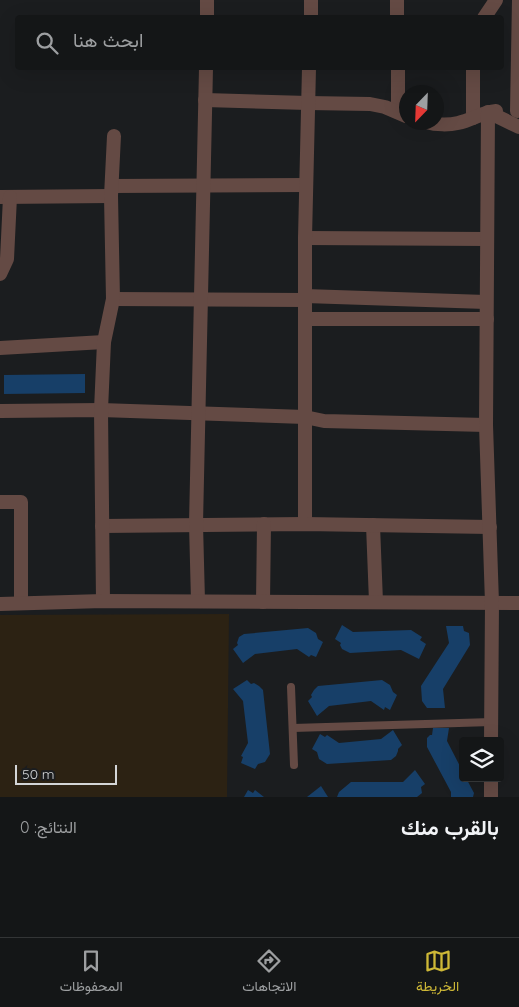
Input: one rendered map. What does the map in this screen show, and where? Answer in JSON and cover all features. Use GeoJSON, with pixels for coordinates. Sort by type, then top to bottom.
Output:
{"type":"FeatureCollection","features":[{"type":"Feature","properties":{"kind":"street"},"geometry":{"type":"LineString","coordinates":[[207,0],[207,15]]}},
{"type":"Feature","properties":{"kind":"street"},"geometry":{"type":"LineString","coordinates":[[311,0],[311,15]]}},
{"type":"Feature","properties":{"kind":"street"},"geometry":{"type":"LineString","coordinates":[[397,0],[397,15]]}},
{"type":"Feature","properties":{"kind":"street"},"geometry":{"type":"LineString","coordinates":[[486,15],[496,0]]}},
{"type":"Feature","properties":{"kind":"street"},"geometry":{"type":"LineString","coordinates":[[444,124],[458,123],[488,112],[518,111],[518,0]]}},
{"type":"Feature","properties":{"kind":"street"},"geometry":{"type":"LineString","coordinates":[[198,601],[196,524],[206,70]]}},
{"type":"Feature","properties":{"kind":"street"},"geometry":{"type":"LineString","coordinates":[[304,524],[305,238],[309,70]]}},
{"type":"Feature","properties":{"kind":"street"},"geometry":{"type":"LineString","coordinates":[[398,70],[399,85]]}},
{"type":"Feature","properties":{"kind":"street"},"geometry":{"type":"LineString","coordinates":[[473,70],[473,118]]}},
{"type":"Feature","properties":{"kind":"street"},"geometry":{"type":"LineString","coordinates":[[205,100],[370,104],[399,113]]}},
{"type":"Feature","properties":{"kind":"street"},"geometry":{"type":"LineString","coordinates":[[488,112],[519,127]]}},
{"type":"Feature","properties":{"kind":"street"},"geometry":{"type":"LineString","coordinates":[[488,112],[486,425],[492,603],[492,737]]}},
{"type":"Feature","properties":{"kind":"street"},"geometry":{"type":"LineString","coordinates":[[103,601],[101,410],[104,342],[113,299],[112,191],[114,136]]}},
{"type":"Feature","properties":{"kind":"street"},"geometry":{"type":"LineString","coordinates":[[0,274],[7,259],[5,197],[203,186],[306,185]]}},
{"type":"Feature","properties":{"kind":"street"},"geometry":{"type":"LineString","coordinates":[[305,238],[487,239]]}},
{"type":"Feature","properties":{"kind":"street"},"geometry":{"type":"LineString","coordinates":[[113,299],[305,298],[486,302]]}},
{"type":"Feature","properties":{"kind":"street"},"geometry":{"type":"LineString","coordinates":[[305,319],[487,319]]}},
{"type":"Feature","properties":{"kind":"street"},"geometry":{"type":"LineString","coordinates":[[0,348],[104,342]]}},
{"type":"Feature","properties":{"kind":"street"},"geometry":{"type":"LineString","coordinates":[[0,411],[101,410],[305,417],[324,421],[486,425]]}},
{"type":"Feature","properties":{"kind":"street"},"geometry":{"type":"LineString","coordinates":[[0,502],[21,502],[21,603]]}},
{"type":"Feature","properties":{"kind":"street"},"geometry":{"type":"LineString","coordinates":[[263,602],[264,524]]}},
{"type":"Feature","properties":{"kind":"street"},"geometry":{"type":"LineString","coordinates":[[102,526],[304,524],[490,527]]}},
{"type":"Feature","properties":{"kind":"street"},"geometry":{"type":"LineString","coordinates":[[373,525],[376,602]]}},
{"type":"Feature","properties":{"kind":"street"},"geometry":{"type":"LineString","coordinates":[[0,604],[103,601],[519,603]]}},
{"type":"Feature","properties":{"kind":"street"},"geometry":{"type":"LineString","coordinates":[[491,782],[491,797]]}},
{"type":"Feature","properties":{"kind":"lane"},"geometry":{"type":"LineString","coordinates":[[291,687],[294,765]]}},
{"type":"Feature","properties":{"kind":"lane"},"geometry":{"type":"LineString","coordinates":[[293,728],[492,722]]}},
{"type":"Feature","properties":{"kind":"shaded area"},"geometry":{"type":"Polygon","coordinates":[[[229,614],[227,797],[0,797],[0,615],[229,614]]]}},
{"type":"Feature","properties":{"kind":"building"},"geometry":{"type":"Polygon","coordinates":[[[85,374],[85,393],[4,394],[4,375],[85,374]]]}},
{"type":"Feature","properties":{"kind":"building"},"geometry":{"type":"Polygon","coordinates":[[[342,625],[353,632],[411,630],[422,637],[420,640],[426,644],[419,659],[401,650],[350,653],[342,649],[341,643],[335,639],[342,625]]]}},
{"type":"Feature","properties":{"kind":"building"},"geometry":{"type":"Polygon","coordinates":[[[446,626],[463,626],[464,631],[469,633],[470,645],[443,689],[445,708],[427,708],[422,701],[421,686],[449,643],[446,626]]]}},
{"type":"Feature","properties":{"kind":"building"},"geometry":{"type":"Polygon","coordinates":[[[308,628],[316,633],[318,639],[323,642],[316,657],[311,655],[309,657],[297,649],[255,654],[243,663],[233,649],[238,645],[239,637],[244,634],[308,628]]]}},
{"type":"Feature","properties":{"kind":"building"},"geometry":{"type":"Polygon","coordinates":[[[247,680],[263,690],[270,754],[265,762],[258,764],[255,769],[241,763],[243,757],[241,756],[248,743],[243,701],[233,689],[247,680]]]}},
{"type":"Feature","properties":{"kind":"building"},"geometry":{"type":"Polygon","coordinates":[[[382,680],[390,685],[393,692],[397,695],[390,710],[385,707],[384,710],[371,701],[329,706],[317,716],[308,701],[318,686],[382,680]]]}},
{"type":"Feature","properties":{"kind":"building"},"geometry":{"type":"Polygon","coordinates":[[[433,728],[449,728],[447,741],[459,764],[459,782],[468,782],[474,793],[473,797],[451,797],[451,792],[427,747],[427,738],[432,735],[433,728]]]}},
{"type":"Feature","properties":{"kind":"building"},"geometry":{"type":"Polygon","coordinates":[[[393,730],[402,745],[398,749],[396,756],[391,760],[327,764],[319,759],[317,752],[312,749],[320,734],[325,737],[327,735],[339,743],[381,739],[393,730]]]}},
{"type":"Feature","properties":{"kind":"building"},"geometry":{"type":"Polygon","coordinates":[[[415,770],[425,784],[421,787],[422,793],[417,797],[337,797],[339,792],[351,782],[403,782],[415,770]]]}},
{"type":"Feature","properties":{"kind":"building"},"geometry":{"type":"Polygon","coordinates":[[[321,786],[328,797],[307,797],[321,786]]]}},
{"type":"Feature","properties":{"kind":"building"},"geometry":{"type":"Polygon","coordinates":[[[248,790],[253,793],[255,790],[264,797],[244,797],[248,790]]]}}]}
